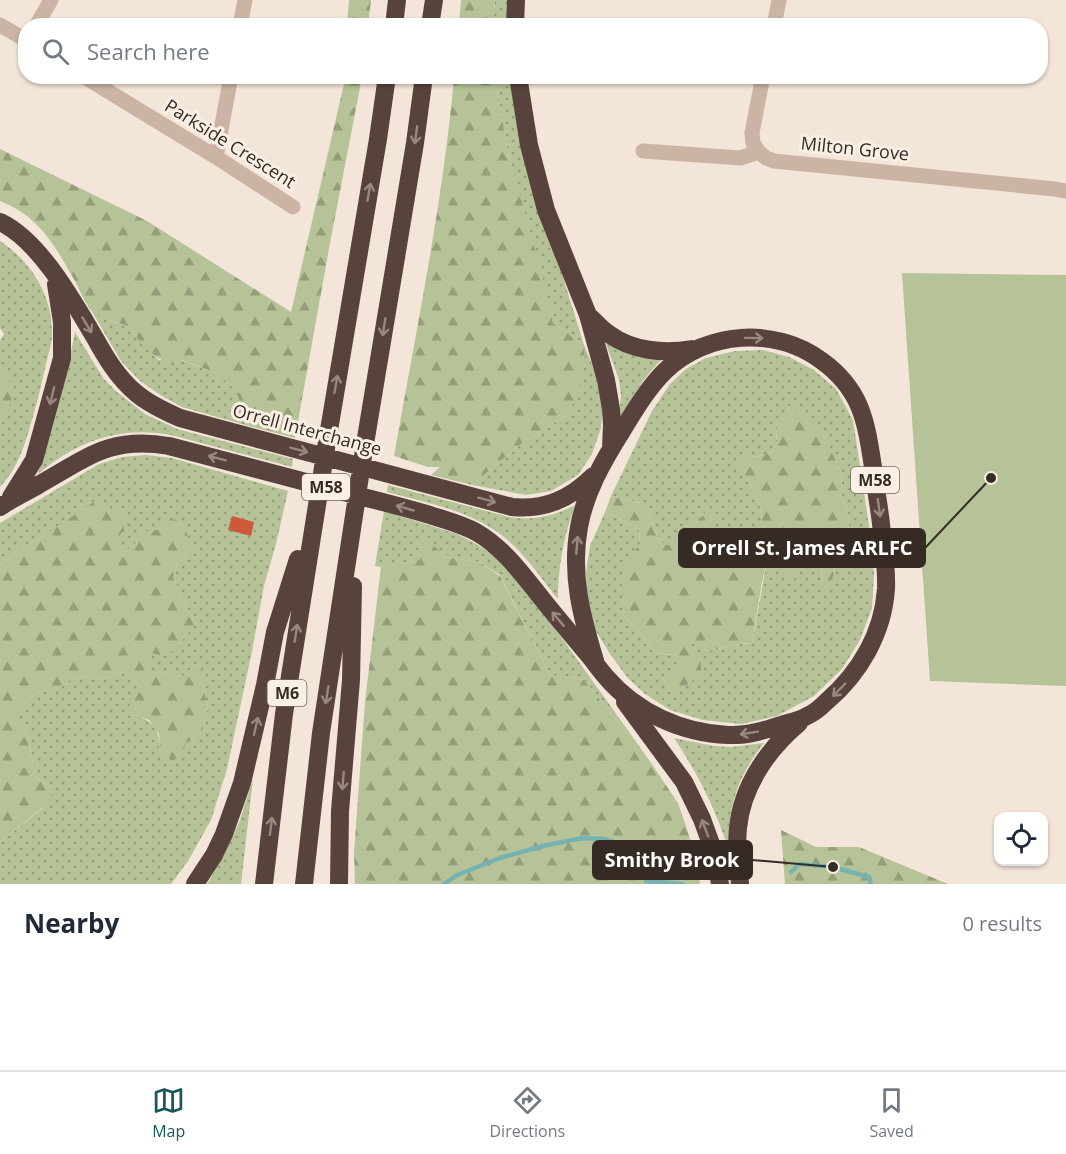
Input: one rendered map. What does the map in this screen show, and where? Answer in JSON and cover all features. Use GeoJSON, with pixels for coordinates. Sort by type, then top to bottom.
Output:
{"type":"FeatureCollection","features":[{"type":"Feature","properties":{"kind":"highway"},"geometry":{"type":"LineString","coordinates":[[395,18],[397,0]]}},
{"type":"Feature","properties":{"kind":"highway"},"geometry":{"type":"LineString","coordinates":[[431,18],[434,0]]}},
{"type":"Feature","properties":{"kind":"highway"},"geometry":{"type":"LineString","coordinates":[[515,18],[516,0]]}},
{"type":"Feature","properties":{"kind":"highway","name":"M6"},"geometry":{"type":"LineString","coordinates":[[264,884],[284,714],[316,503],[386,84]]}},
{"type":"Feature","properties":{"kind":"highway","name":"M6"},"geometry":{"type":"LineString","coordinates":[[304,884],[321,733],[423,84]]}},
{"type":"Feature","properties":{"kind":"highway","name":"M58"},"geometry":{"type":"LineString","coordinates":[[519,84],[529,145],[546,210],[588,315],[609,394],[612,425],[610,449]]}},
{"type":"Feature","properties":{"kind":"highway","name":"Orrell Interchange"},"geometry":{"type":"LineString","coordinates":[[0,222],[19,234],[55,276],[80,312],[116,373],[135,393],[152,405],[180,418],[512,507],[532,508],[565,499],[583,487],[600,468]]}},
{"type":"Feature","properties":{"kind":"highway","name":"Orrell Interchange"},"geometry":{"type":"LineString","coordinates":[[4,503],[34,460],[62,358],[62,322],[55,276]]}},
{"type":"Feature","properties":{"kind":"highway","name":"M58"},"geometry":{"type":"LineString","coordinates":[[588,315],[608,334],[627,344],[648,350],[675,351],[696,348]]}},
{"type":"Feature","properties":{"kind":"highway","name":"Orrell Interchange"},"geometry":{"type":"LineString","coordinates":[[4,503],[98,452],[114,446],[143,443],[169,446],[398,506],[460,525],[479,534],[497,547],[517,567],[607,679],[634,702],[658,718],[689,730],[712,734],[755,733],[805,717],[836,693],[854,673],[872,643],[886,588],[885,563],[867,429],[858,403],[844,381],[810,352],[786,342],[762,338],[745,337],[712,343],[696,348],[675,362],[652,385],[610,449],[581,516],[576,543],[577,589],[582,619],[596,664]]}},
{"type":"Feature","properties":{"kind":"highway","name":"M6"},"geometry":{"type":"LineString","coordinates":[[195,884],[214,855],[224,834],[243,783],[275,632],[316,503]]}},
{"type":"Feature","properties":{"kind":"highway","name":"M6"},"geometry":{"type":"LineString","coordinates":[[339,884],[340,811],[351,680],[354,513]]}},
{"type":"Feature","properties":{"kind":"highway"},"geometry":{"type":"LineString","coordinates":[[607,679],[684,782],[716,855],[720,884]]}},
{"type":"Feature","properties":{"kind":"highway"},"geometry":{"type":"LineString","coordinates":[[740,884],[738,828],[740,815],[753,780],[775,746],[805,717]]}},
{"type":"Feature","properties":{"kind":"street"},"geometry":{"type":"LineString","coordinates":[[41,18],[51,0]]}},
{"type":"Feature","properties":{"kind":"street"},"geometry":{"type":"LineString","coordinates":[[242,18],[245,0]]}},
{"type":"Feature","properties":{"kind":"street"},"geometry":{"type":"LineString","coordinates":[[776,18],[779,0]]}},
{"type":"Feature","properties":{"kind":"street"},"geometry":{"type":"LineString","coordinates":[[0,25],[18,35]]}},
{"type":"Feature","properties":{"kind":"street","name":"Parkside Crescent"},"geometry":{"type":"LineString","coordinates":[[96,84],[293,207]]}},
{"type":"Feature","properties":{"kind":"street"},"geometry":{"type":"LineString","coordinates":[[216,157],[230,84]]}},
{"type":"Feature","properties":{"kind":"street"},"geometry":{"type":"LineString","coordinates":[[643,151],[740,158],[759,152],[753,143],[752,133],[761,84]]}},
{"type":"Feature","properties":{"kind":"street","name":"Milton Grove"},"geometry":{"type":"LineString","coordinates":[[759,152],[774,161],[1066,191]]}},
{"type":"Feature","properties":{"kind":"green space"},"geometry":{"type":"Polygon","coordinates":[[[349,0],[371,0],[369,18],[348,18],[349,0]]]}},
{"type":"Feature","properties":{"kind":"green space"},"geometry":{"type":"Polygon","coordinates":[[[461,0],[495,0],[494,18],[460,18],[461,0]]]}},
{"type":"Feature","properties":{"kind":"green space"},"geometry":{"type":"Polygon","coordinates":[[[495,0],[509,0],[508,18],[494,18],[495,0]]]}},
{"type":"Feature","properties":{"kind":"green space"},"geometry":{"type":"Polygon","coordinates":[[[344,84],[361,84],[295,438],[249,426],[235,389],[216,373],[182,360],[175,366],[165,362],[145,347],[128,327],[92,311],[46,235],[26,216],[0,201],[0,149],[147,221],[291,312],[344,84]]]}},
{"type":"Feature","properties":{"kind":"green space"},"geometry":{"type":"Polygon","coordinates":[[[453,84],[496,84],[507,147],[553,323],[584,345],[585,362],[579,395],[565,416],[521,444],[472,485],[431,475],[440,467],[428,467],[394,456],[436,219],[453,84]]]}},
{"type":"Feature","properties":{"kind":"green space"},"geometry":{"type":"Polygon","coordinates":[[[496,84],[513,84],[561,271],[584,345],[553,323],[507,147],[496,84]]]}},
{"type":"Feature","properties":{"kind":"green space"},"geometry":{"type":"Polygon","coordinates":[[[0,241],[22,259],[39,282],[49,308],[52,337],[25,443],[13,470],[0,487],[0,425],[9,406],[0,366],[0,341],[4,334],[0,328],[0,241]]]}},
{"type":"Feature","properties":{"kind":"green space"},"geometry":{"type":"Polygon","coordinates":[[[902,273],[1066,275],[1066,686],[930,681],[902,273]]]}},
{"type":"Feature","properties":{"kind":"green space"},"geometry":{"type":"Polygon","coordinates":[[[91,310],[129,327],[159,360],[181,360],[216,373],[235,389],[249,426],[182,407],[140,381],[121,361],[91,310]]]}},
{"type":"Feature","properties":{"kind":"green space"},"geometry":{"type":"Polygon","coordinates":[[[75,332],[104,379],[145,414],[177,429],[293,459],[292,467],[179,437],[140,432],[124,433],[93,441],[65,455],[38,474],[59,403],[75,332]]]}},
{"type":"Feature","properties":{"kind":"green space"},"geometry":{"type":"Polygon","coordinates":[[[605,341],[662,359],[643,381],[619,422],[621,396],[619,380],[605,341]]]}},
{"type":"Feature","properties":{"kind":"green space"},"geometry":{"type":"Polygon","coordinates":[[[584,345],[599,381],[603,402],[601,428],[592,454],[578,475],[551,491],[526,495],[472,485],[521,444],[565,416],[584,345]]]}},
{"type":"Feature","properties":{"kind":"green space"},"geometry":{"type":"Polygon","coordinates":[[[763,350],[789,357],[814,370],[836,389],[853,420],[874,574],[872,608],[860,640],[842,669],[814,696],[777,716],[741,724],[703,720],[670,710],[645,694],[627,677],[594,628],[587,602],[586,572],[590,546],[605,512],[639,529],[640,545],[622,565],[624,616],[656,653],[674,655],[680,664],[663,678],[673,694],[688,683],[689,641],[708,651],[752,643],[767,561],[723,553],[715,565],[686,566],[709,509],[697,521],[683,527],[680,541],[668,545],[660,542],[654,530],[649,508],[641,503],[611,496],[652,411],[670,384],[686,369],[706,358],[735,351],[763,350]],[[789,406],[787,418],[776,430],[777,441],[773,452],[756,457],[742,454],[747,479],[760,506],[762,522],[781,555],[782,564],[795,566],[794,558],[811,544],[821,558],[822,587],[834,574],[836,559],[844,547],[850,520],[841,494],[842,475],[824,434],[789,406]]]}},
{"type":"Feature","properties":{"kind":"green space"},"geometry":{"type":"Polygon","coordinates":[[[0,366],[11,384],[12,396],[0,425],[0,366]]]}},
{"type":"Feature","properties":{"kind":"green space"},"geometry":{"type":"Polygon","coordinates":[[[789,405],[824,434],[842,475],[841,494],[850,520],[844,547],[836,559],[834,574],[826,591],[822,588],[821,558],[811,545],[794,558],[796,580],[783,575],[781,555],[762,522],[760,506],[747,479],[737,469],[742,453],[756,457],[773,452],[777,441],[776,430],[787,418],[789,405]]]}},
{"type":"Feature","properties":{"kind":"green space"},"geometry":{"type":"Polygon","coordinates":[[[146,455],[172,458],[288,491],[264,586],[227,769],[211,820],[188,861],[171,884],[0,884],[0,842],[43,808],[51,787],[36,778],[27,733],[16,715],[28,699],[41,691],[55,691],[70,680],[84,676],[103,679],[123,672],[139,685],[136,715],[148,721],[156,729],[160,752],[186,743],[202,732],[208,707],[202,667],[196,664],[183,676],[151,672],[142,650],[196,624],[173,577],[177,565],[191,549],[163,523],[157,530],[143,532],[134,545],[125,552],[116,541],[44,535],[20,549],[0,565],[0,523],[99,464],[122,457],[146,455]]]}},
{"type":"Feature","properties":{"kind":"green space"},"geometry":{"type":"Polygon","coordinates":[[[388,485],[518,518],[543,517],[575,505],[562,551],[558,599],[525,558],[500,534],[485,524],[438,505],[387,492],[388,485]]]}},
{"type":"Feature","properties":{"kind":"green space"},"geometry":{"type":"Polygon","coordinates":[[[611,496],[641,503],[649,508],[654,530],[660,542],[668,545],[680,541],[683,527],[697,521],[709,509],[716,510],[714,522],[700,552],[687,566],[715,565],[722,553],[733,549],[745,550],[767,561],[752,643],[708,651],[690,642],[701,662],[701,675],[672,695],[663,678],[679,664],[674,655],[656,653],[624,616],[622,565],[640,544],[639,529],[605,512],[611,496]]]}},
{"type":"Feature","properties":{"kind":"green space"},"geometry":{"type":"Polygon","coordinates":[[[95,501],[106,510],[120,511],[127,524],[116,541],[125,552],[134,545],[143,532],[157,530],[163,523],[174,519],[184,523],[191,549],[177,565],[173,577],[196,624],[177,647],[164,656],[143,651],[152,672],[183,676],[196,664],[203,667],[203,685],[208,707],[202,732],[186,743],[174,761],[160,752],[159,734],[149,720],[136,715],[129,706],[139,685],[123,672],[103,679],[84,676],[70,680],[55,691],[41,691],[28,699],[17,715],[27,733],[36,778],[51,787],[52,800],[0,842],[0,565],[20,549],[95,501]]]}},
{"type":"Feature","properties":{"kind":"green space"},"geometry":{"type":"Polygon","coordinates":[[[384,511],[457,534],[499,559],[526,588],[647,757],[584,680],[550,675],[500,575],[479,562],[452,558],[420,539],[421,560],[375,566],[384,511]]]}},
{"type":"Feature","properties":{"kind":"green space"},"geometry":{"type":"Polygon","coordinates":[[[420,538],[452,558],[479,562],[500,576],[550,675],[584,680],[647,757],[678,803],[695,853],[636,862],[636,884],[355,884],[354,853],[365,702],[381,567],[420,560],[420,538]]]}},
{"type":"Feature","properties":{"kind":"green space"},"geometry":{"type":"Polygon","coordinates":[[[674,738],[731,747],[764,743],[747,768],[736,794],[730,821],[729,851],[706,793],[674,738]]]}},
{"type":"Feature","properties":{"kind":"green space"},"geometry":{"type":"Polygon","coordinates":[[[253,779],[241,884],[207,884],[239,823],[253,779]]]}},
{"type":"Feature","properties":{"kind":"green space"},"geometry":{"type":"Polygon","coordinates":[[[781,830],[816,847],[859,847],[948,884],[785,884],[781,830]]]}},
{"type":"Feature","properties":{"kind":"green space"},"geometry":{"type":"Polygon","coordinates":[[[695,853],[700,884],[636,884],[636,862],[695,853]]]}},
{"type":"Feature","properties":{"kind":"building"},"geometry":{"type":"Polygon","coordinates":[[[232,516],[254,522],[251,536],[228,530],[232,516]]]}},
{"type":"Feature","properties":{"kind":"waterway"},"geometry":{"type":"LineString","coordinates":[[444,884],[457,875],[500,858],[583,838],[605,839],[636,850],[646,881],[682,884]]}},
{"type":"Feature","properties":{"kind":"waterway"},"geometry":{"type":"LineString","coordinates":[[791,872],[799,864],[833,867],[869,877],[871,884]]}},
{"type":"Feature","properties":{"kind":"place","name":"Orrell St. James ARLFC"},"geometry":{"type":"Point","coordinates":[991,478]}},
{"type":"Feature","properties":{"kind":"place","name":"Smithy Brook"},"geometry":{"type":"Point","coordinates":[833,867]}}]}
